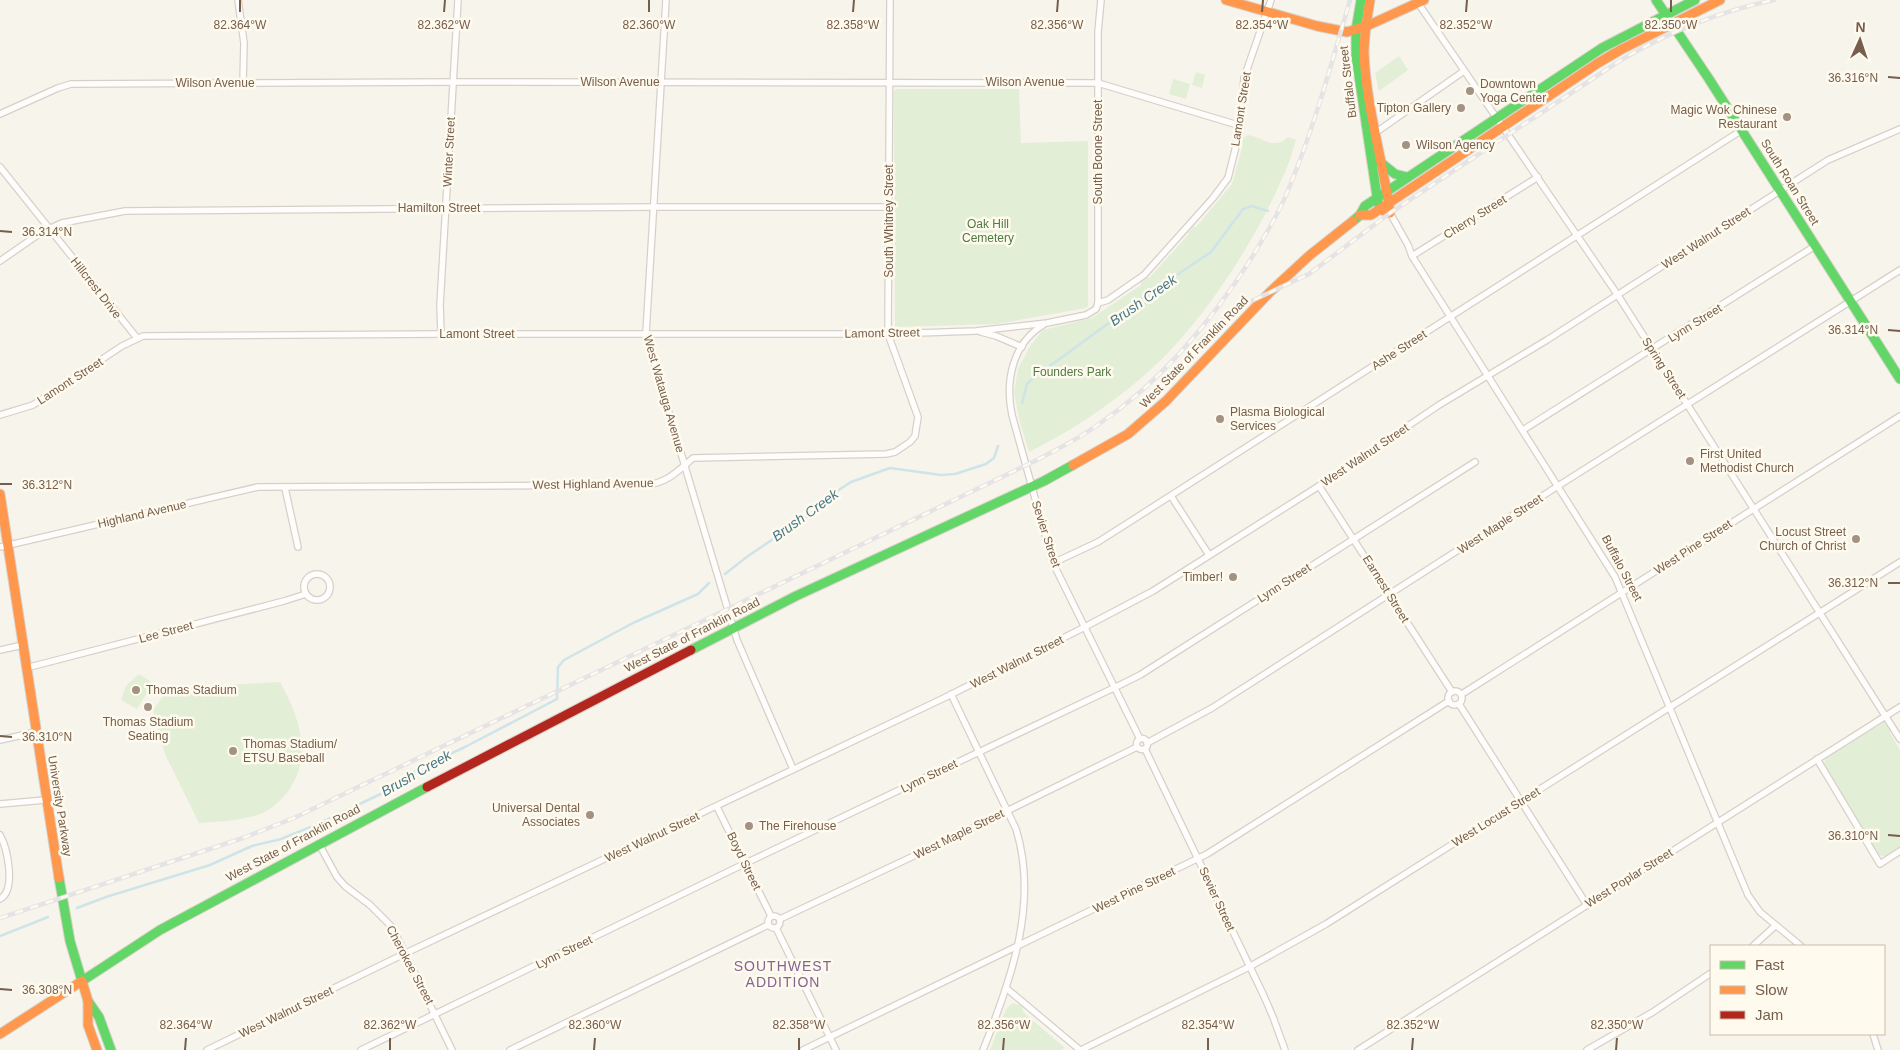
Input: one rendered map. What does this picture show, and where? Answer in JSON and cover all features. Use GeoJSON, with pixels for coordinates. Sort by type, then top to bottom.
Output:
{"type":"FeatureCollection","features":[{"type":"Feature","properties":{"kind":"main road"},"geometry":{"type":"LineString","coordinates":[[1226,0],[1334,30],[1348,32],[1360,29],[1421,1]]}},
{"type":"Feature","properties":{"kind":"main road","name":"Buffalo Street"},"geometry":{"type":"LineString","coordinates":[[1361,0],[1357,66],[1379,209]]}},
{"type":"Feature","properties":{"kind":"main road","name":"Buffalo Street"},"geometry":{"type":"LineString","coordinates":[[1370,0],[1360,29],[1375,133],[1390,213]]}},
{"type":"Feature","properties":{"kind":"main road","name":"South Roan Street"},"geometry":{"type":"LineString","coordinates":[[1656,0],[1742,130],[1900,379]]}},
{"type":"Feature","properties":{"kind":"main road","name":"West State of Franklin Road"},"geometry":{"type":"LineString","coordinates":[[1360,215],[1371,215],[1602,48],[1695,0]]}},
{"type":"Feature","properties":{"kind":"main road","name":"West State of Franklin Road"},"geometry":{"type":"LineString","coordinates":[[0,1034],[160,930],[318,844],[545,724],[733,628],[1031,486],[1106,448],[1146,419],[1166,401],[1270,292],[1360,215],[1364,206],[1407,177],[1610,56],[1720,0]]}},
{"type":"Feature","properties":{"kind":"main road"},"geometry":{"type":"LineString","coordinates":[[1380,162],[1395,174],[1407,177]]}},
{"type":"Feature","properties":{"kind":"main road"},"geometry":{"type":"LineString","coordinates":[[1379,209],[1390,213]]}},
{"type":"Feature","properties":{"kind":"main road","name":"University Parkway"},"geometry":{"type":"LineString","coordinates":[[0,494],[4,546],[26,668],[45,800],[70,941],[88,1001],[88,1025],[97,1050]]}},
{"type":"Feature","properties":{"kind":"main road","name":"University Parkway"},"geometry":{"type":"LineString","coordinates":[[88,1001],[99,1017],[111,1050]]}},
{"type":"Feature","properties":{"kind":"street"},"geometry":{"type":"LineString","coordinates":[[238,0],[244,43],[243,83]]}},
{"type":"Feature","properties":{"kind":"street","name":"Winter Street"},"geometry":{"type":"LineString","coordinates":[[441,334],[440,305],[458,0]]}},
{"type":"Feature","properties":{"kind":"street","name":"West Watauga Avenue"},"geometry":{"type":"LineString","coordinates":[[666,0],[646,333],[737,640],[793,769]]}},
{"type":"Feature","properties":{"kind":"street","name":"South Whitney Street"},"geometry":{"type":"LineString","coordinates":[[890,0],[888,334],[917,410],[918,426],[915,436]]}},
{"type":"Feature","properties":{"kind":"street","name":"South Boone Street"},"geometry":{"type":"LineString","coordinates":[[1098,303],[1098,32],[1102,0]]}},
{"type":"Feature","properties":{"kind":"street","name":"Lamont Street"},"geometry":{"type":"LineString","coordinates":[[0,415],[33,405],[122,346],[143,336],[646,333],[888,334],[976,331],[1047,323],[1086,315],[1096,309],[1098,303],[1108,300],[1144,275],[1224,185],[1228,178],[1240,126],[1244,78],[1271,0]]}},
{"type":"Feature","properties":{"kind":"street","name":"Spring Street"},"geometry":{"type":"LineString","coordinates":[[1421,1],[1464,71],[1617,294],[1900,739]]}},
{"type":"Feature","properties":{"kind":"street"},"geometry":{"type":"LineString","coordinates":[[1375,133],[1464,71]]}},
{"type":"Feature","properties":{"kind":"street","name":"Wilson Avenue"},"geometry":{"type":"LineString","coordinates":[[0,114],[71,84],[1098,82],[1240,126]]}},
{"type":"Feature","properties":{"kind":"street","name":"Ashe Street"},"geometry":{"type":"LineString","coordinates":[[1053,564],[1098,542],[1742,130]]}},
{"type":"Feature","properties":{"kind":"street","name":"West Walnut Street"},"geometry":{"type":"LineString","coordinates":[[207,1050],[951,694],[1153,591],[1319,486],[1439,405],[1488,376],[1828,160],[1900,130]]}},
{"type":"Feature","properties":{"kind":"street","name":"Hillcrest Drive"},"geometry":{"type":"LineString","coordinates":[[0,166],[136,338]]}},
{"type":"Feature","properties":{"kind":"street","name":"Cherry Street"},"geometry":{"type":"LineString","coordinates":[[1412,256],[1538,177]]}},
{"type":"Feature","properties":{"kind":"street","name":"Hamilton Street"},"geometry":{"type":"LineString","coordinates":[[0,261],[42,232],[62,223],[124,211],[890,207]]}},
{"type":"Feature","properties":{"kind":"street","name":"Buffalo Street"},"geometry":{"type":"LineString","coordinates":[[1390,213],[1412,256],[1606,562],[1623,592],[1748,895],[1760,912],[1801,945]]}},
{"type":"Feature","properties":{"kind":"street","name":"Lynn Street"},"geometry":{"type":"LineString","coordinates":[[1523,430],[1815,246]]}},
{"type":"Feature","properties":{"kind":"street","name":"West Maple Street"},"geometry":{"type":"LineString","coordinates":[[1147,743],[1212,708],[1900,270]]}},
{"type":"Feature","properties":{"kind":"street","name":"Lamont Street"},"geometry":{"type":"LineString","coordinates":[[976,331],[996,336],[1022,347],[1036,329],[1047,323]]}},
{"type":"Feature","properties":{"kind":"street","name":"Sevier Street"},"geometry":{"type":"LineString","coordinates":[[1022,347],[1012,368],[1008,384],[1008,397],[1053,564],[1140,738]]}},
{"type":"Feature","properties":{"kind":"street","name":"West Pine Street"},"geometry":{"type":"LineString","coordinates":[[1462,694],[1572,622],[1623,592],[1900,416]]}},
{"type":"Feature","properties":{"kind":"street","name":"West Highland Avenue"},"geometry":{"type":"LineString","coordinates":[[285,488],[646,485],[664,481],[693,458],[886,454],[904,448],[915,436]]}},
{"type":"Feature","properties":{"kind":"street","name":"Lynn Street"},"geometry":{"type":"LineString","coordinates":[[361,1050],[746,863],[1140,675],[1475,462]]}},
{"type":"Feature","properties":{"kind":"street","name":"Earnest Street"},"geometry":{"type":"LineString","coordinates":[[1319,486],[1452,692]]}},
{"type":"Feature","properties":{"kind":"street","name":"Highland Avenue"},"geometry":{"type":"LineString","coordinates":[[4,546],[252,488],[285,488]]}},
{"type":"Feature","properties":{"kind":"street"},"geometry":{"type":"LineString","coordinates":[[285,488],[298,547]]}},
{"type":"Feature","properties":{"kind":"street"},"geometry":{"type":"LineString","coordinates":[[1171,496],[1209,556]]}},
{"type":"Feature","properties":{"kind":"street","name":"West Locust Street"},"geometry":{"type":"LineString","coordinates":[[1080,1050],[1249,967],[1326,924],[1900,562]]}},
{"type":"Feature","properties":{"kind":"street"},"geometry":{"type":"LineString","coordinates":[[321,575],[328,581],[330,589],[326,597],[314,600],[306,594],[305,582],[313,576],[321,575]]}},
{"type":"Feature","properties":{"kind":"street","name":"Lee Street"},"geometry":{"type":"LineString","coordinates":[[26,668],[284,602],[306,594]]}},
{"type":"Feature","properties":{"kind":"street"},"geometry":{"type":"LineString","coordinates":[[0,650],[22,645]]}},
{"type":"Feature","properties":{"kind":"street"},"geometry":{"type":"LineString","coordinates":[[1457,691],[1462,694],[1462,700],[1459,704],[1452,704],[1449,701],[1448,697],[1452,692],[1457,691]]}},
{"type":"Feature","properties":{"kind":"street"},"geometry":{"type":"LineString","coordinates":[[951,694],[1008,810],[1021,844],[1025,871],[1024,900],[1016,946],[1006,988],[983,1050]]}},
{"type":"Feature","properties":{"kind":"street","name":"West Pine Street"},"geometry":{"type":"LineString","coordinates":[[803,1050],[1198,859],[1449,701]]}},
{"type":"Feature","properties":{"kind":"street"},"geometry":{"type":"LineString","coordinates":[[1459,704],[1587,905]]}},
{"type":"Feature","properties":{"kind":"street","name":"West Poplar Street"},"geometry":{"type":"LineString","coordinates":[[1358,1050],[1900,707]]}},
{"type":"Feature","properties":{"kind":"street"},"geometry":{"type":"LineString","coordinates":[[0,740],[36,732]]}},
{"type":"Feature","properties":{"kind":"street"},"geometry":{"type":"LineString","coordinates":[[1140,738],[1144,739],[1147,743],[1145,749],[1137,748],[1136,742],[1140,738]]}},
{"type":"Feature","properties":{"kind":"street","name":"West Maple Street"},"geometry":{"type":"LineString","coordinates":[[780,919],[1137,748]]}},
{"type":"Feature","properties":{"kind":"street","name":"Sevier Street"},"geometry":{"type":"LineString","coordinates":[[1145,749],[1274,1017],[1285,1050]]}},
{"type":"Feature","properties":{"kind":"street"},"geometry":{"type":"LineString","coordinates":[[1817,760],[1880,864],[1900,851]]}},
{"type":"Feature","properties":{"kind":"street"},"geometry":{"type":"LineString","coordinates":[[0,804],[45,800]]}},
{"type":"Feature","properties":{"kind":"street","name":"Boyd Street"},"geometry":{"type":"LineString","coordinates":[[717,807],[771,916]]}},
{"type":"Feature","properties":{"kind":"street"},"geometry":{"type":"LineString","coordinates":[[0,835],[7,854],[8,868],[8,891],[0,899]]}},
{"type":"Feature","properties":{"kind":"street","name":"Cherokee Street"},"geometry":{"type":"LineString","coordinates":[[318,844],[337,877],[392,927],[452,1050]]}},
{"type":"Feature","properties":{"kind":"street"},"geometry":{"type":"LineString","coordinates":[[768,925],[768,919],[771,916],[777,916],[780,919],[780,923],[776,928]]}},
{"type":"Feature","properties":{"kind":"street"},"geometry":{"type":"LineString","coordinates":[[768,925],[776,928],[836,1050]]}},
{"type":"Feature","properties":{"kind":"street"},"geometry":{"type":"LineString","coordinates":[[510,1050],[768,925]]}},
{"type":"Feature","properties":{"kind":"street"},"geometry":{"type":"LineString","coordinates":[[1754,945],[1775,926]]}},
{"type":"Feature","properties":{"kind":"street"},"geometry":{"type":"LineString","coordinates":[[1587,1050],[1653,1012],[1710,975]]}},
{"type":"Feature","properties":{"kind":"street"},"geometry":{"type":"LineString","coordinates":[[1006,988],[1080,1050]]}},
{"type":"Feature","properties":{"kind":"street"},"geometry":{"type":"LineString","coordinates":[[1873,1035],[1878,1050]]}},
{"type":"Feature","properties":{"kind":"green space"},"geometry":{"type":"Polygon","coordinates":[[[1399,56],[1408,70],[1379,91],[1375,73],[1399,56]]]}},
{"type":"Feature","properties":{"kind":"green space"},"geometry":{"type":"Polygon","coordinates":[[[1196,72],[1205,75],[1202,88],[1192,85],[1196,72]]]}},
{"type":"Feature","properties":{"kind":"green space"},"geometry":{"type":"Polygon","coordinates":[[[1173,79],[1190,84],[1186,99],[1169,94],[1173,79]]]}},
{"type":"Feature","properties":{"kind":"green space","name":"Oak Hill Cemetery"},"geometry":{"type":"Polygon","coordinates":[[[896,89],[1019,89],[1021,143],[1088,141],[1088,306],[1086,308],[997,324],[895,327],[894,92],[896,89]]]}},
{"type":"Feature","properties":{"kind":"green space","name":"Founders Park"},"geometry":{"type":"Polygon","coordinates":[[[1248,135],[1273,143],[1283,141],[1288,137],[1296,140],[1286,170],[1270,205],[1239,260],[1221,287],[1182,337],[1140,379],[1087,419],[1029,452],[1019,419],[1014,392],[1018,369],[1030,346],[1043,330],[1092,318],[1141,285],[1141,282],[1146,278],[1149,278],[1232,184],[1243,144],[1241,141],[1248,135]]]}},
{"type":"Feature","properties":{"kind":"green space","name":"Thomas Stadium"},"geometry":{"type":"Polygon","coordinates":[[[139,674],[153,683],[137,709],[121,700],[126,686],[139,674]]]}},
{"type":"Feature","properties":{"kind":"green space","name":"Thomas Stadium/ ETSU Baseball"},"geometry":{"type":"Polygon","coordinates":[[[280,682],[293,708],[301,736],[300,763],[296,777],[289,790],[276,804],[260,814],[237,820],[199,823],[165,754],[153,710],[164,695],[190,688],[280,682]]]}},
{"type":"Feature","properties":{"kind":"green space"},"geometry":{"type":"Polygon","coordinates":[[[1884,722],[1900,750],[1900,848],[1886,857],[1878,855],[1824,764],[1826,758],[1884,722]]]}},
{"type":"Feature","properties":{"kind":"green space"},"geometry":{"type":"Polygon","coordinates":[[[1013,1003],[1022,1006],[1023,1012],[1065,1048],[1060,1050],[990,1050],[1006,1009],[1013,1003]]]}},
{"type":"Feature","properties":{"kind":"waterway","name":"Brush Creek"},"geometry":{"type":"LineString","coordinates":[[1022,403],[1027,384],[1032,379],[1150,293],[1211,252],[1243,209],[1252,206],[1268,211]]}},
{"type":"Feature","properties":{"kind":"waterway","name":"Brush Creek"},"geometry":{"type":"LineString","coordinates":[[725,574],[748,556],[815,511],[834,493],[851,482],[890,468],[941,475],[955,474],[986,464],[994,458],[998,446]]}},
{"type":"Feature","properties":{"kind":"waterway","name":"Brush Creek"},"geometry":{"type":"LineString","coordinates":[[77,908],[106,897],[210,865],[252,846],[281,839],[318,824],[389,790],[418,769],[557,699],[558,667],[564,660],[633,623],[698,594],[709,583]]}},
{"type":"Feature","properties":{"kind":"waterway","name":"Brush Creek"},"geometry":{"type":"LineString","coordinates":[[0,936],[48,917]]}},
{"type":"Feature","properties":{"kind":"railway"},"geometry":{"type":"LineString","coordinates":[[0,918],[243,838],[294,818],[1037,460],[1092,429],[1144,388],[1185,347],[1204,325],[1254,254],[1279,210],[1296,171],[1321,98],[1350,0]]}},
{"type":"Feature","properties":{"kind":"railway"},"geometry":{"type":"LineString","coordinates":[[1192,349],[1219,322],[1243,305],[1309,274],[1390,213],[1621,60],[1658,40],[1715,16],[1774,0]]}},
{"type":"Feature","properties":{"kind":"traffic: fast"},"geometry":{"type":"LineString","coordinates":[[1361,0],[1356,30],[1356,56],[1378,203]]}},
{"type":"Feature","properties":{"kind":"traffic: fast"},"geometry":{"type":"LineString","coordinates":[[1656,0],[1709,79],[1900,379]]}},
{"type":"Feature","properties":{"kind":"traffic: fast"},"geometry":{"type":"LineString","coordinates":[[1353,221],[1360,215],[1365,206],[1602,48],[1695,0]]}},
{"type":"Feature","properties":{"kind":"traffic: fast"},"geometry":{"type":"LineString","coordinates":[[1380,162],[1395,174],[1407,177]]}},
{"type":"Feature","properties":{"kind":"traffic: fast"},"geometry":{"type":"LineString","coordinates":[[691,650],[796,596],[1044,481],[1073,465]]}},
{"type":"Feature","properties":{"kind":"traffic: fast"},"geometry":{"type":"LineString","coordinates":[[82,981],[160,930],[427,787]]}},
{"type":"Feature","properties":{"kind":"traffic: fast"},"geometry":{"type":"LineString","coordinates":[[59,878],[70,941],[82,981]]}},
{"type":"Feature","properties":{"kind":"traffic: fast"},"geometry":{"type":"LineString","coordinates":[[88,1001],[99,1017],[111,1050]]}},
{"type":"Feature","properties":{"kind":"traffic: slow"},"geometry":{"type":"LineString","coordinates":[[1226,0],[1317,26],[1347,32],[1369,25],[1424,0]]}},
{"type":"Feature","properties":{"kind":"traffic: slow"},"geometry":{"type":"LineString","coordinates":[[1370,0],[1364,53],[1365,73],[1390,213],[1379,209]]}},
{"type":"Feature","properties":{"kind":"traffic: slow"},"geometry":{"type":"LineString","coordinates":[[1360,215],[1371,215],[1598,63],[1720,0]]}},
{"type":"Feature","properties":{"kind":"traffic: slow"},"geometry":{"type":"LineString","coordinates":[[1073,465],[1128,434],[1166,401],[1270,292],[1310,255],[1353,221]]}},
{"type":"Feature","properties":{"kind":"traffic: slow"},"geometry":{"type":"LineString","coordinates":[[0,494],[59,878]]}},
{"type":"Feature","properties":{"kind":"traffic: slow"},"geometry":{"type":"LineString","coordinates":[[0,1034],[82,981],[88,1001],[88,1025],[97,1050]]}},
{"type":"Feature","properties":{"kind":"traffic: jam"},"geometry":{"type":"LineString","coordinates":[[427,787],[691,650]]}},
{"type":"Feature","properties":{"kind":"place","name":"Downtown Yoga Center"},"geometry":{"type":"Point","coordinates":[1470,91]}},
{"type":"Feature","properties":{"kind":"place","name":"Tipton Gallery"},"geometry":{"type":"Point","coordinates":[1461,108]}},
{"type":"Feature","properties":{"kind":"place","name":"Magic Wok Chinese Restaurant"},"geometry":{"type":"Point","coordinates":[1787,117]}},
{"type":"Feature","properties":{"kind":"place","name":"Wilson Agency"},"geometry":{"type":"Point","coordinates":[1406,145]}},
{"type":"Feature","properties":{"kind":"place","name":"Plasma Biological Services"},"geometry":{"type":"Point","coordinates":[1220,419]}},
{"type":"Feature","properties":{"kind":"place","name":"First United Methodist Church"},"geometry":{"type":"Point","coordinates":[1690,461]}},
{"type":"Feature","properties":{"kind":"place","name":"Locust Street Church of Christ"},"geometry":{"type":"Point","coordinates":[1856,539]}},
{"type":"Feature","properties":{"kind":"place","name":"Timber!"},"geometry":{"type":"Point","coordinates":[1233,577]}},
{"type":"Feature","properties":{"kind":"place","name":"Thomas Stadium"},"geometry":{"type":"Point","coordinates":[136,690]}},
{"type":"Feature","properties":{"kind":"place","name":"Thomas Stadium Seating"},"geometry":{"type":"Point","coordinates":[148,707]}},
{"type":"Feature","properties":{"kind":"place","name":"Thomas Stadium/ ETSU Baseball"},"geometry":{"type":"Point","coordinates":[233,751]}},
{"type":"Feature","properties":{"kind":"place","name":"Universal Dental Associates"},"geometry":{"type":"Point","coordinates":[590,815]}},
{"type":"Feature","properties":{"kind":"place","name":"The Firehouse"},"geometry":{"type":"Point","coordinates":[749,826]}},
{"type":"Feature","properties":{"kind":"district","name":"SOUTHWEST ADDITION"},"geometry":{"type":"Point","coordinates":[783,974]}}]}
